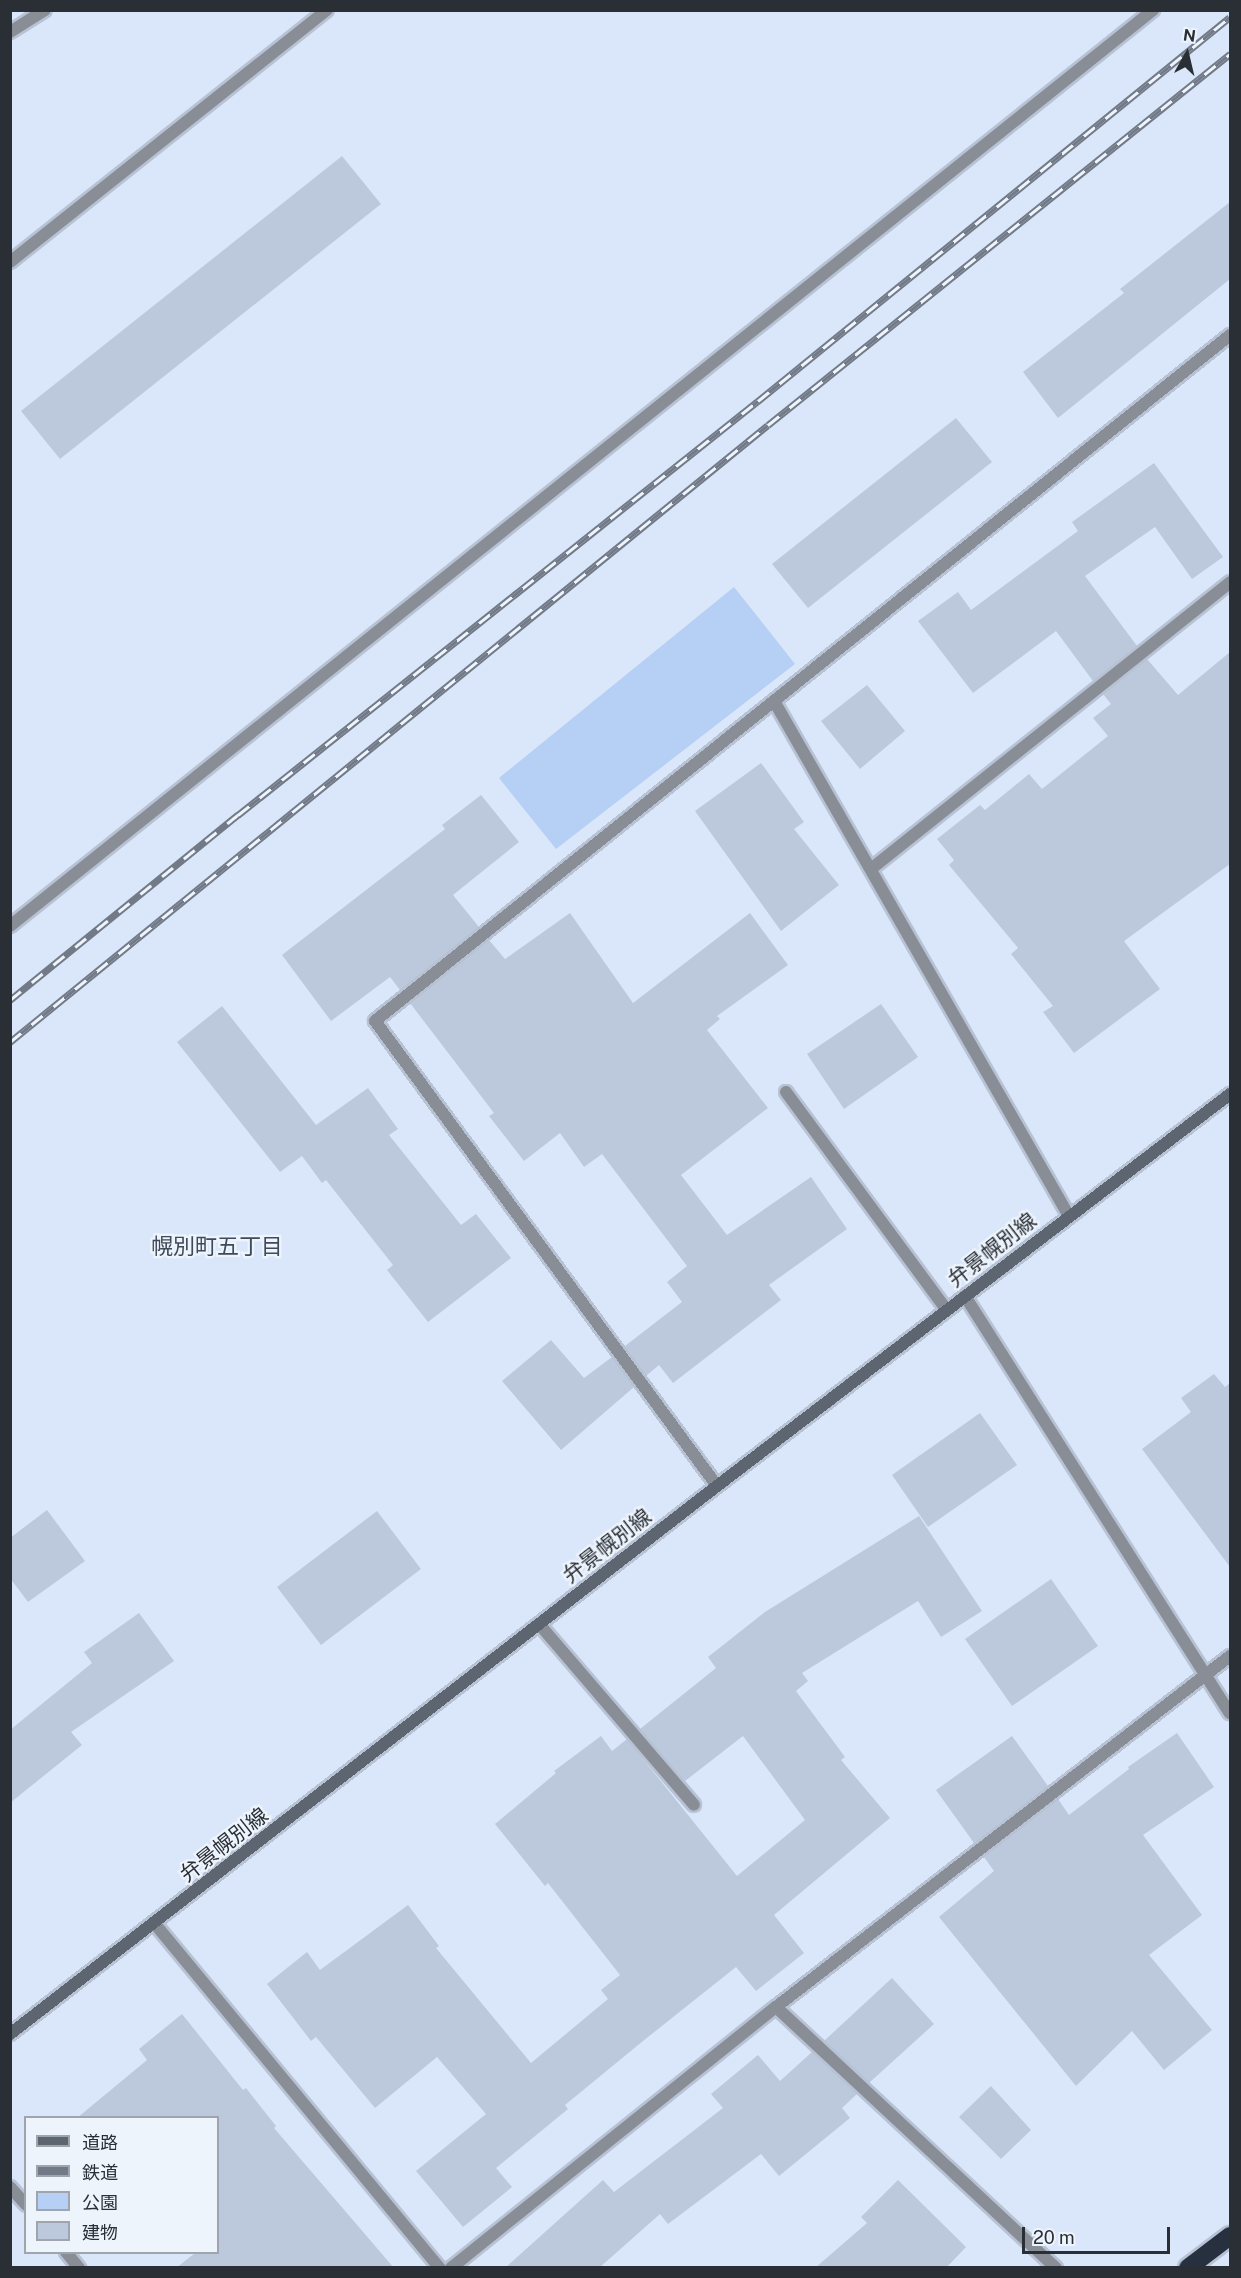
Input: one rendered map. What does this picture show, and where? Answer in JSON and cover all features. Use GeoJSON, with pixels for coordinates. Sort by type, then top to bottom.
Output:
{"type":"FeatureCollection","features":[{"type":"Feature","properties":{"kind":"highway"},"geometry":{"type":"LineString","coordinates":[[1188,2268],[1230,2236]]}},
{"type":"Feature","properties":{"kind":"main road","name":"弁景幌別線"},"geometry":{"type":"LineString","coordinates":[[10,2034],[155,1924],[717,1486],[1230,1094]]}},
{"type":"Feature","properties":{"kind":"street"},"geometry":{"type":"LineString","coordinates":[[10,32],[45,10]]}},
{"type":"Feature","properties":{"kind":"street"},"geometry":{"type":"LineString","coordinates":[[10,262],[327,10]]}},
{"type":"Feature","properties":{"kind":"street"},"geometry":{"type":"LineString","coordinates":[[10,926],[1153,10]]}},
{"type":"Feature","properties":{"kind":"street"},"geometry":{"type":"LineString","coordinates":[[717,1486],[375,1021],[1230,335]]}},
{"type":"Feature","properties":{"kind":"street"},"geometry":{"type":"LineString","coordinates":[[870,869],[1230,582]]}},
{"type":"Feature","properties":{"kind":"street"},"geometry":{"type":"LineString","coordinates":[[774,701],[1069,1215]]}},
{"type":"Feature","properties":{"kind":"street"},"geometry":{"type":"LineString","coordinates":[[786,1092],[946,1310]]}},
{"type":"Feature","properties":{"kind":"street"},"geometry":{"type":"LineString","coordinates":[[965,1296],[1230,1713]]}},
{"type":"Feature","properties":{"kind":"street"},"geometry":{"type":"LineString","coordinates":[[539,1624],[694,1805]]}},
{"type":"Feature","properties":{"kind":"street"},"geometry":{"type":"LineString","coordinates":[[451,2268],[776,2007],[1230,1656]]}},
{"type":"Feature","properties":{"kind":"street"},"geometry":{"type":"LineString","coordinates":[[155,1924],[440,2268]]}},
{"type":"Feature","properties":{"kind":"street"},"geometry":{"type":"LineString","coordinates":[[776,2007],[1056,2268]]}},
{"type":"Feature","properties":{"kind":"street"},"geometry":{"type":"LineString","coordinates":[[10,2187],[24,2203]]}},
{"type":"Feature","properties":{"kind":"street"},"geometry":{"type":"LineString","coordinates":[[67,2254],[79,2268]]}},
{"type":"Feature","properties":{"kind":"green space"},"geometry":{"type":"Polygon","coordinates":[[[734,587],[795,664],[556,849],[499,778],[734,587]]]}},
{"type":"Feature","properties":{"kind":"building"},"geometry":{"type":"Polygon","coordinates":[[[342,156],[381,204],[60,459],[21,411],[342,156]]]}},
{"type":"Feature","properties":{"kind":"building"},"geometry":{"type":"Polygon","coordinates":[[[1230,202],[1230,279],[1058,418],[1023,372],[1124,293],[1120,289],[1230,202]]]}},
{"type":"Feature","properties":{"kind":"building"},"geometry":{"type":"Polygon","coordinates":[[[956,418],[992,462],[808,608],[772,564],[956,418]]]}},
{"type":"Feature","properties":{"kind":"building"},"geometry":{"type":"Polygon","coordinates":[[[1154,463],[1223,557],[1192,579],[1155,527],[1085,576],[1137,646],[1093,681],[1056,631],[973,693],[918,621],[958,592],[971,610],[1078,531],[1072,522],[1154,463]]]}},
{"type":"Feature","properties":{"kind":"building"},"geometry":{"type":"Polygon","coordinates":[[[1230,652],[1230,864],[1124,941],[1160,989],[1074,1053],[1043,1012],[1053,1006],[1011,954],[1018,948],[949,865],[954,860],[937,839],[980,805],[985,810],[1029,774],[1042,789],[1108,736],[1093,718],[1111,704],[1103,694],[1147,659],[1178,695],[1230,652]]]}},
{"type":"Feature","properties":{"kind":"building"},"geometry":{"type":"Polygon","coordinates":[[[867,685],[905,731],[860,769],[821,721],[867,685]]]}},
{"type":"Feature","properties":{"kind":"building"},"geometry":{"type":"Polygon","coordinates":[[[761,763],[804,822],[794,829],[839,885],[781,931],[695,811],[761,763]]]}},
{"type":"Feature","properties":{"kind":"building"},"geometry":{"type":"Polygon","coordinates":[[[481,795],[519,842],[453,895],[479,927],[400,990],[390,977],[331,1021],[282,955],[445,829],[442,825],[481,795]]]}},
{"type":"Feature","properties":{"kind":"building"},"geometry":{"type":"Polygon","coordinates":[[[570,913],[633,1003],[750,913],[788,965],[717,1016],[720,1019],[707,1030],[768,1108],[681,1175],[727,1235],[811,1177],[847,1229],[769,1285],[781,1300],[673,1383],[659,1365],[646,1376],[625,1346],[682,1302],[667,1282],[687,1266],[602,1154],[584,1167],[560,1133],[524,1161],[489,1116],[494,1113],[410,1003],[489,940],[505,959],[570,913]]]}},
{"type":"Feature","properties":{"kind":"building"},"geometry":{"type":"Polygon","coordinates":[[[881,1004],[918,1057],[844,1109],[807,1054],[881,1004]]]}},
{"type":"Feature","properties":{"kind":"building"},"geometry":{"type":"Polygon","coordinates":[[[222,1006],[316,1125],[368,1088],[398,1129],[389,1135],[461,1225],[476,1214],[511,1258],[428,1322],[387,1270],[393,1265],[326,1180],[322,1183],[302,1156],[280,1172],[177,1042],[222,1006]]]}},
{"type":"Feature","properties":{"kind":"building"},"geometry":{"type":"Polygon","coordinates":[[[551,1340],[584,1378],[612,1357],[634,1387],[561,1450],[502,1381],[551,1340]]]}},
{"type":"Feature","properties":{"kind":"building"},"geometry":{"type":"Polygon","coordinates":[[[1214,1374],[1225,1387],[1230,1383],[1230,1567],[1142,1449],[1191,1412],[1181,1398],[1214,1374]]]}},
{"type":"Feature","properties":{"kind":"building"},"geometry":{"type":"Polygon","coordinates":[[[980,1413],[1017,1465],[928,1527],[892,1475],[980,1413]]]}},
{"type":"Feature","properties":{"kind":"building"},"geometry":{"type":"Polygon","coordinates":[[[47,1510],[85,1561],[28,1602],[10,1578],[10,1538],[47,1510]]]}},
{"type":"Feature","properties":{"kind":"building"},"geometry":{"type":"Polygon","coordinates":[[[377,1511],[421,1569],[321,1645],[277,1587],[377,1511]]]}},
{"type":"Feature","properties":{"kind":"building"},"geometry":{"type":"Polygon","coordinates":[[[919,1516],[982,1611],[941,1637],[918,1601],[802,1673],[808,1681],[796,1691],[845,1757],[841,1760],[890,1818],[774,1915],[804,1953],[756,1991],[736,1967],[643,2041],[565,2105],[568,2109],[496,2168],[512,2187],[463,2227],[416,2171],[486,2114],[437,2057],[375,2108],[316,2037],[311,2041],[267,1984],[307,1952],[320,1970],[408,1905],[439,1946],[436,1948],[531,2063],[608,1999],[601,1990],[620,1975],[548,1883],[545,1886],[495,1824],[556,1773],[554,1771],[601,1736],[612,1751],[627,1739],[737,1876],[805,1820],[743,1736],[685,1781],[640,1729],[716,1668],[708,1657],[765,1612],[919,1516]]]}},
{"type":"Feature","properties":{"kind":"building"},"geometry":{"type":"Polygon","coordinates":[[[1051,1579],[1098,1646],[1012,1706],[965,1639],[1051,1579]]]}},
{"type":"Feature","properties":{"kind":"building"},"geometry":{"type":"Polygon","coordinates":[[[139,1613],[174,1661],[71,1732],[82,1745],[10,1803],[10,1730],[92,1663],[84,1652],[139,1613]]]}},
{"type":"Feature","properties":{"kind":"building"},"geometry":{"type":"Polygon","coordinates":[[[1177,1733],[1214,1787],[1143,1835],[1202,1915],[1149,1955],[1212,2030],[1164,2070],[1132,2031],[1076,2086],[939,1917],[994,1871],[984,1857],[1058,1799],[1069,1815],[1129,1769],[1128,1767],[1177,1733]]]}},
{"type":"Feature","properties":{"kind":"building"},"geometry":{"type":"Polygon","coordinates":[[[1012,1736],[1048,1786],[974,1843],[936,1790],[1012,1736]]]}},
{"type":"Feature","properties":{"kind":"building"},"geometry":{"type":"Polygon","coordinates":[[[892,1978],[934,2024],[869,2083],[824,2041],[892,1978]]]}},
{"type":"Feature","properties":{"kind":"building"},"geometry":{"type":"Polygon","coordinates":[[[182,2014],[243,2090],[246,2088],[276,2126],[274,2128],[394,2268],[176,2268],[194,2254],[219,2254],[219,2116],[79,2116],[147,2060],[139,2049],[182,2014]]]}},
{"type":"Feature","properties":{"kind":"building"},"geometry":{"type":"Polygon","coordinates":[[[812,2052],[857,2094],[842,2108],[850,2118],[779,2176],[761,2154],[668,2224],[660,2214],[599,2268],[505,2268],[603,2180],[614,2192],[723,2108],[711,2094],[758,2055],[780,2081],[812,2052]]]}},
{"type":"Feature","properties":{"kind":"building"},"geometry":{"type":"Polygon","coordinates":[[[991,2086],[1031,2130],[1001,2159],[959,2117],[991,2086]]]}},
{"type":"Feature","properties":{"kind":"building"},"geometry":{"type":"Polygon","coordinates":[[[898,2180],[966,2247],[946,2268],[815,2268],[867,2223],[861,2217],[898,2180]]]}},
{"type":"Feature","properties":{"kind":"railway"},"geometry":{"type":"LineString","coordinates":[[10,1000],[238,815],[758,401],[1230,17]]}},
{"type":"Feature","properties":{"kind":"railway"},"geometry":{"type":"LineString","coordinates":[[10,1042],[768,425],[1230,54]]}},
{"type":"Feature","properties":{"kind":"district","name":"幌別町五丁目"},"geometry":{"type":"Point","coordinates":[217,1247]}}]}
